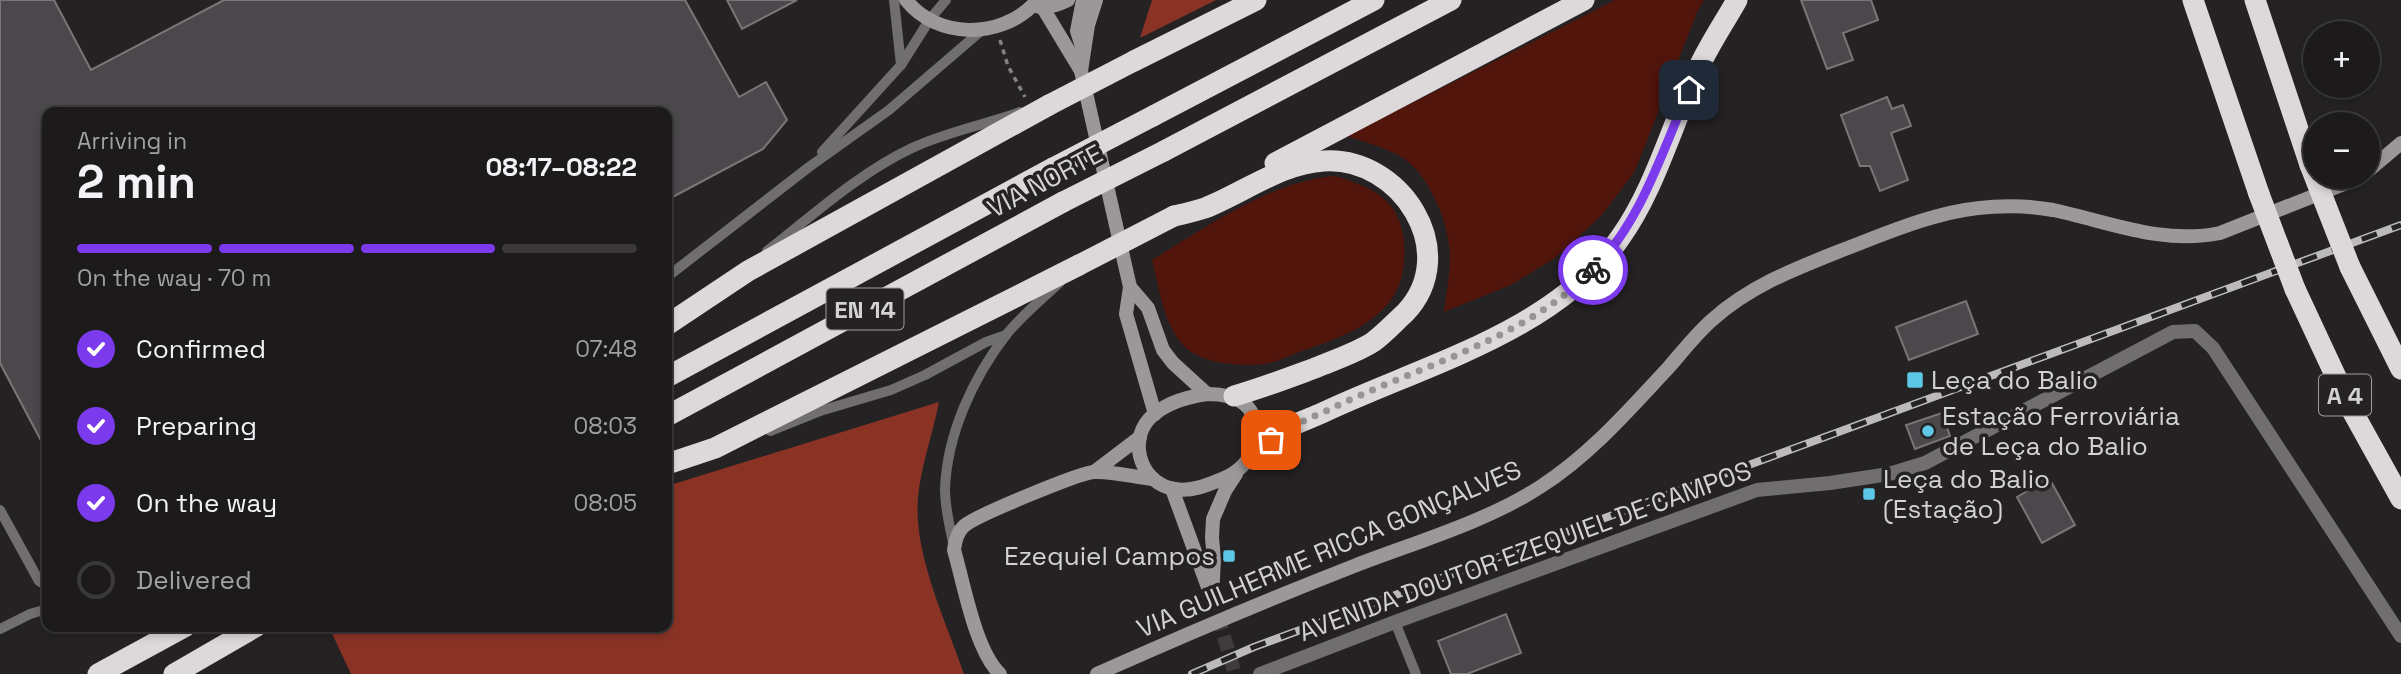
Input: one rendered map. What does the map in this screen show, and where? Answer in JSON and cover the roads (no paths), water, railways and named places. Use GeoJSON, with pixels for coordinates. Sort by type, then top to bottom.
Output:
{"type":"FeatureCollection","features":[{"type":"Feature","properties":{"kind":"highway"},"geometry":{"type":"LineString","coordinates":[[672,322],[748,271],[1040,106],[1255,0]]}},
{"type":"Feature","properties":{"kind":"highway","name":"VIA NORTE"},"geometry":{"type":"LineString","coordinates":[[672,374],[1054,168],[1374,0]]}},
{"type":"Feature","properties":{"kind":"highway","name":"VIA NORTE"},"geometry":{"type":"LineString","coordinates":[[672,412],[1063,202],[1451,0]]}},
{"type":"Feature","properties":{"kind":"highway"},"geometry":{"type":"LineString","coordinates":[[672,462],[715,448],[1079,265],[1584,0]]}},
{"type":"Feature","properties":{"kind":"highway"},"geometry":{"type":"LineString","coordinates":[[1253,452],[1288,427],[1505,331],[1546,309],[1581,282],[1620,238],[1636,212],[1698,68],[1737,0]]}},
{"type":"Feature","properties":{"kind":"highway","name":"A 4"},"geometry":{"type":"LineString","coordinates":[[2193,0],[2259,194],[2295,289],[2350,407],[2401,499]]}},
{"type":"Feature","properties":{"kind":"highway","name":"A 4"},"geometry":{"type":"LineString","coordinates":[[2255,0],[2310,165],[2350,267],[2401,369]]}},
{"type":"Feature","properties":{"kind":"highway"},"geometry":{"type":"LineString","coordinates":[[1174,216],[1203,208],[1301,164],[1343,161],[1372,170],[1394,186],[1410,202],[1423,227],[1427,269],[1420,288],[1408,310],[1374,341],[1346,356],[1234,396]]}},
{"type":"Feature","properties":{"kind":"highway"},"geometry":{"type":"LineString","coordinates":[[98,674],[175,632]]}},
{"type":"Feature","properties":{"kind":"highway"},"geometry":{"type":"LineString","coordinates":[[174,674],[247,632]]}},
{"type":"Feature","properties":{"kind":"street"},"geometry":{"type":"LineString","coordinates":[[906,0],[930,19],[954,30],[988,28],[1021,18],[1034,4],[1059,5],[1068,0]]}},
{"type":"Feature","properties":{"kind":"street"},"geometry":{"type":"LineString","coordinates":[[1083,0],[1077,31],[1084,54]]}},
{"type":"Feature","properties":{"kind":"street"},"geometry":{"type":"LineString","coordinates":[[1081,71],[1088,25],[1096,0]]}},
{"type":"Feature","properties":{"kind":"street"},"geometry":{"type":"LineString","coordinates":[[1034,4],[1081,71],[1130,287],[1126,314],[1155,414]]}},
{"type":"Feature","properties":{"kind":"street"},"geometry":{"type":"LineString","coordinates":[[2380,161],[2401,144]]}},
{"type":"Feature","properties":{"kind":"street","name":"VIA GUILHERME RICCA GONÇALVES"},"geometry":{"type":"LineString","coordinates":[[1097,674],[1243,609],[1497,510],[1539,488],[1620,421],[1710,321],[1739,298],[1789,270],[1932,217],[1980,208],[2041,209],[2139,232],[2179,238],[2200,237],[2220,233],[2331,189]]}},
{"type":"Feature","properties":{"kind":"street"},"geometry":{"type":"LineString","coordinates":[[1130,287],[1148,308],[1163,350],[1172,363],[1207,394]]}},
{"type":"Feature","properties":{"kind":"street","name":"AVENIDA DOUTOR EZEQUIEL DE CAMPOS"},"geometry":{"type":"LineString","coordinates":[[1259,674],[1395,621],[1757,490],[1889,474],[1925,463],[2173,332],[2195,331],[2213,348],[2401,636]]}},
{"type":"Feature","properties":{"kind":"street"},"geometry":{"type":"LineString","coordinates":[[1153,479],[1140,457],[1140,437],[1144,427],[1155,414],[1176,401],[1207,394],[1234,396],[1248,407],[1255,424],[1255,444],[1253,452],[1225,491],[1213,519],[1212,596],[1172,489]]}},
{"type":"Feature","properties":{"kind":"street"},"geometry":{"type":"LineString","coordinates":[[1000,674],[982,647],[954,550],[959,532],[973,520],[1072,478],[1094,472],[1140,437]]}},
{"type":"Feature","properties":{"kind":"street"},"geometry":{"type":"LineString","coordinates":[[1094,472],[1153,479],[1172,489],[1182,490],[1207,485],[1240,469]]}},
{"type":"Feature","properties":{"kind":"lane"},"geometry":{"type":"LineString","coordinates":[[894,0],[901,65]]}},
{"type":"Feature","properties":{"kind":"lane"},"geometry":{"type":"LineString","coordinates":[[809,167],[901,65],[930,19],[946,0]]}},
{"type":"Feature","properties":{"kind":"lane"},"geometry":{"type":"LineString","coordinates":[[672,273],[809,167],[889,110],[988,28]]}},
{"type":"Feature","properties":{"kind":"lane"},"geometry":{"type":"LineString","coordinates":[[705,299],[842,192],[891,160],[938,136],[981,126],[1040,106]]}},
{"type":"Feature","properties":{"kind":"lane"},"geometry":{"type":"LineString","coordinates":[[954,550],[945,488],[949,459],[963,408],[974,385],[1006,335],[1079,265]]}},
{"type":"Feature","properties":{"kind":"lane"},"geometry":{"type":"LineString","coordinates":[[715,448],[740,442],[820,411],[891,390],[986,342],[1006,335]]}},
{"type":"Feature","properties":{"kind":"lane"},"geometry":{"type":"LineString","coordinates":[[0,510],[42,583]]}},
{"type":"Feature","properties":{"kind":"lane"},"geometry":{"type":"LineString","coordinates":[[0,629],[42,610]]}},
{"type":"Feature","properties":{"kind":"lane"},"geometry":{"type":"LineString","coordinates":[[1395,621],[1416,674]]}},
{"type":"Feature","properties":{"kind":"lane"},"geometry":{"type":"LineString","coordinates":[[982,647],[989,674]]}},
{"type":"Feature","properties":{"kind":"tunnel"},"geometry":{"type":"LineString","coordinates":[[1212,596],[1235,674]]}},
{"type":"Feature","properties":{"kind":"railway"},"geometry":{"type":"LineString","coordinates":[[1192,674],[1254,647],[2401,225]]}},
{"type":"Feature","properties":{"kind":"place","name":"Leça do Balio"},"geometry":{"type":"Point","coordinates":[1915,380]}},
{"type":"Feature","properties":{"kind":"place","name":"Estação Ferroviária de Leça do Balio"},"geometry":{"type":"Point","coordinates":[1928,431]}},
{"type":"Feature","properties":{"kind":"place","name":"Leça do Balio (Estação)"},"geometry":{"type":"Point","coordinates":[1869,494]}},
{"type":"Feature","properties":{"kind":"place","name":"Ezequiel Campos"},"geometry":{"type":"Point","coordinates":[1229,556]}}]}
